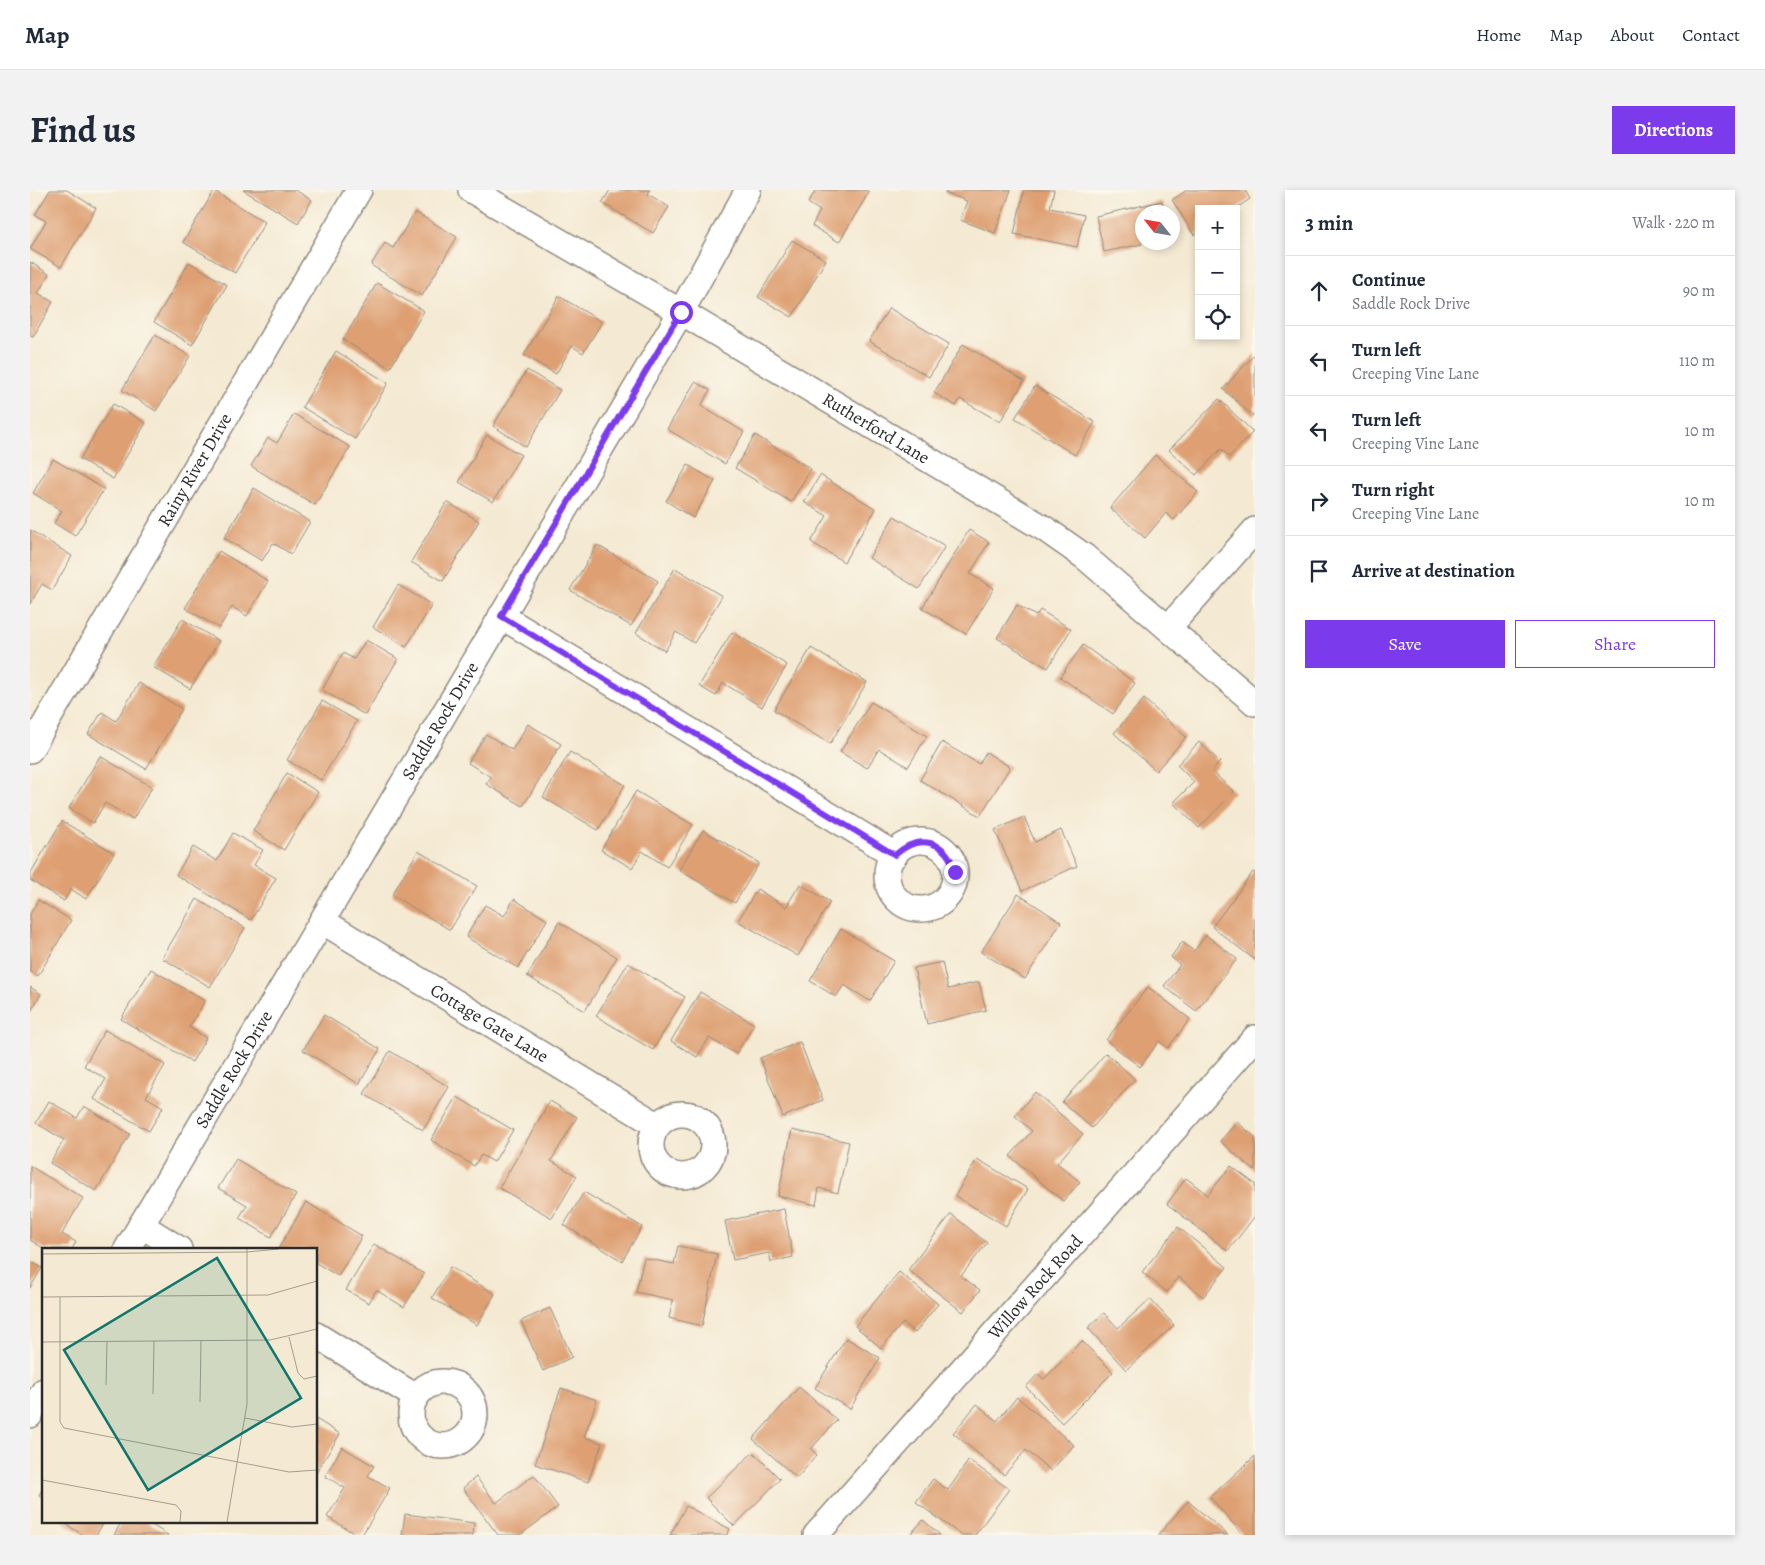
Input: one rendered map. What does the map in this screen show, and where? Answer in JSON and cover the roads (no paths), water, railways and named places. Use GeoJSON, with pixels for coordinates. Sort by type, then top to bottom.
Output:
{"type":"FeatureCollection","features":[{"type":"Feature","properties":{"kind":"street","name":"Rainy River Drive"},"geometry":{"type":"LineString","coordinates":[[30,750],[358,190]]}},
{"type":"Feature","properties":{"kind":"street","name":"Rutherford Lane"},"geometry":{"type":"LineString","coordinates":[[471,190],[681,312],[1045,529],[1085,557],[1255,703]]}},
{"type":"Feature","properties":{"kind":"street","name":"Saddle Rock Drive"},"geometry":{"type":"LineString","coordinates":[[128,1248],[681,312],[748,190]]}},
{"type":"Feature","properties":{"kind":"street"},"geometry":{"type":"LineString","coordinates":[[1168,628],[1255,530]]}},
{"type":"Feature","properties":{"kind":"street"},"geometry":{"type":"LineString","coordinates":[[501,616],[895,855]]}},
{"type":"Feature","properties":{"kind":"street","name":"Cottage Gate Lane"},"geometry":{"type":"LineString","coordinates":[[322,921],[657,1125]]}},
{"type":"Feature","properties":{"kind":"street","name":"Willow Rock Road"},"geometry":{"type":"LineString","coordinates":[[816,1535],[1255,1038]]}},
{"type":"Feature","properties":{"kind":"street"},"geometry":{"type":"LineString","coordinates":[[141,1225],[177,1248]]}},
{"type":"Feature","properties":{"kind":"street"},"geometry":{"type":"LineString","coordinates":[[318,1336],[416,1397]]}},
{"type":"Feature","properties":{"kind":"street"},"geometry":{"type":"LineString","coordinates":[[30,1415],[42,1394]]}}]}
